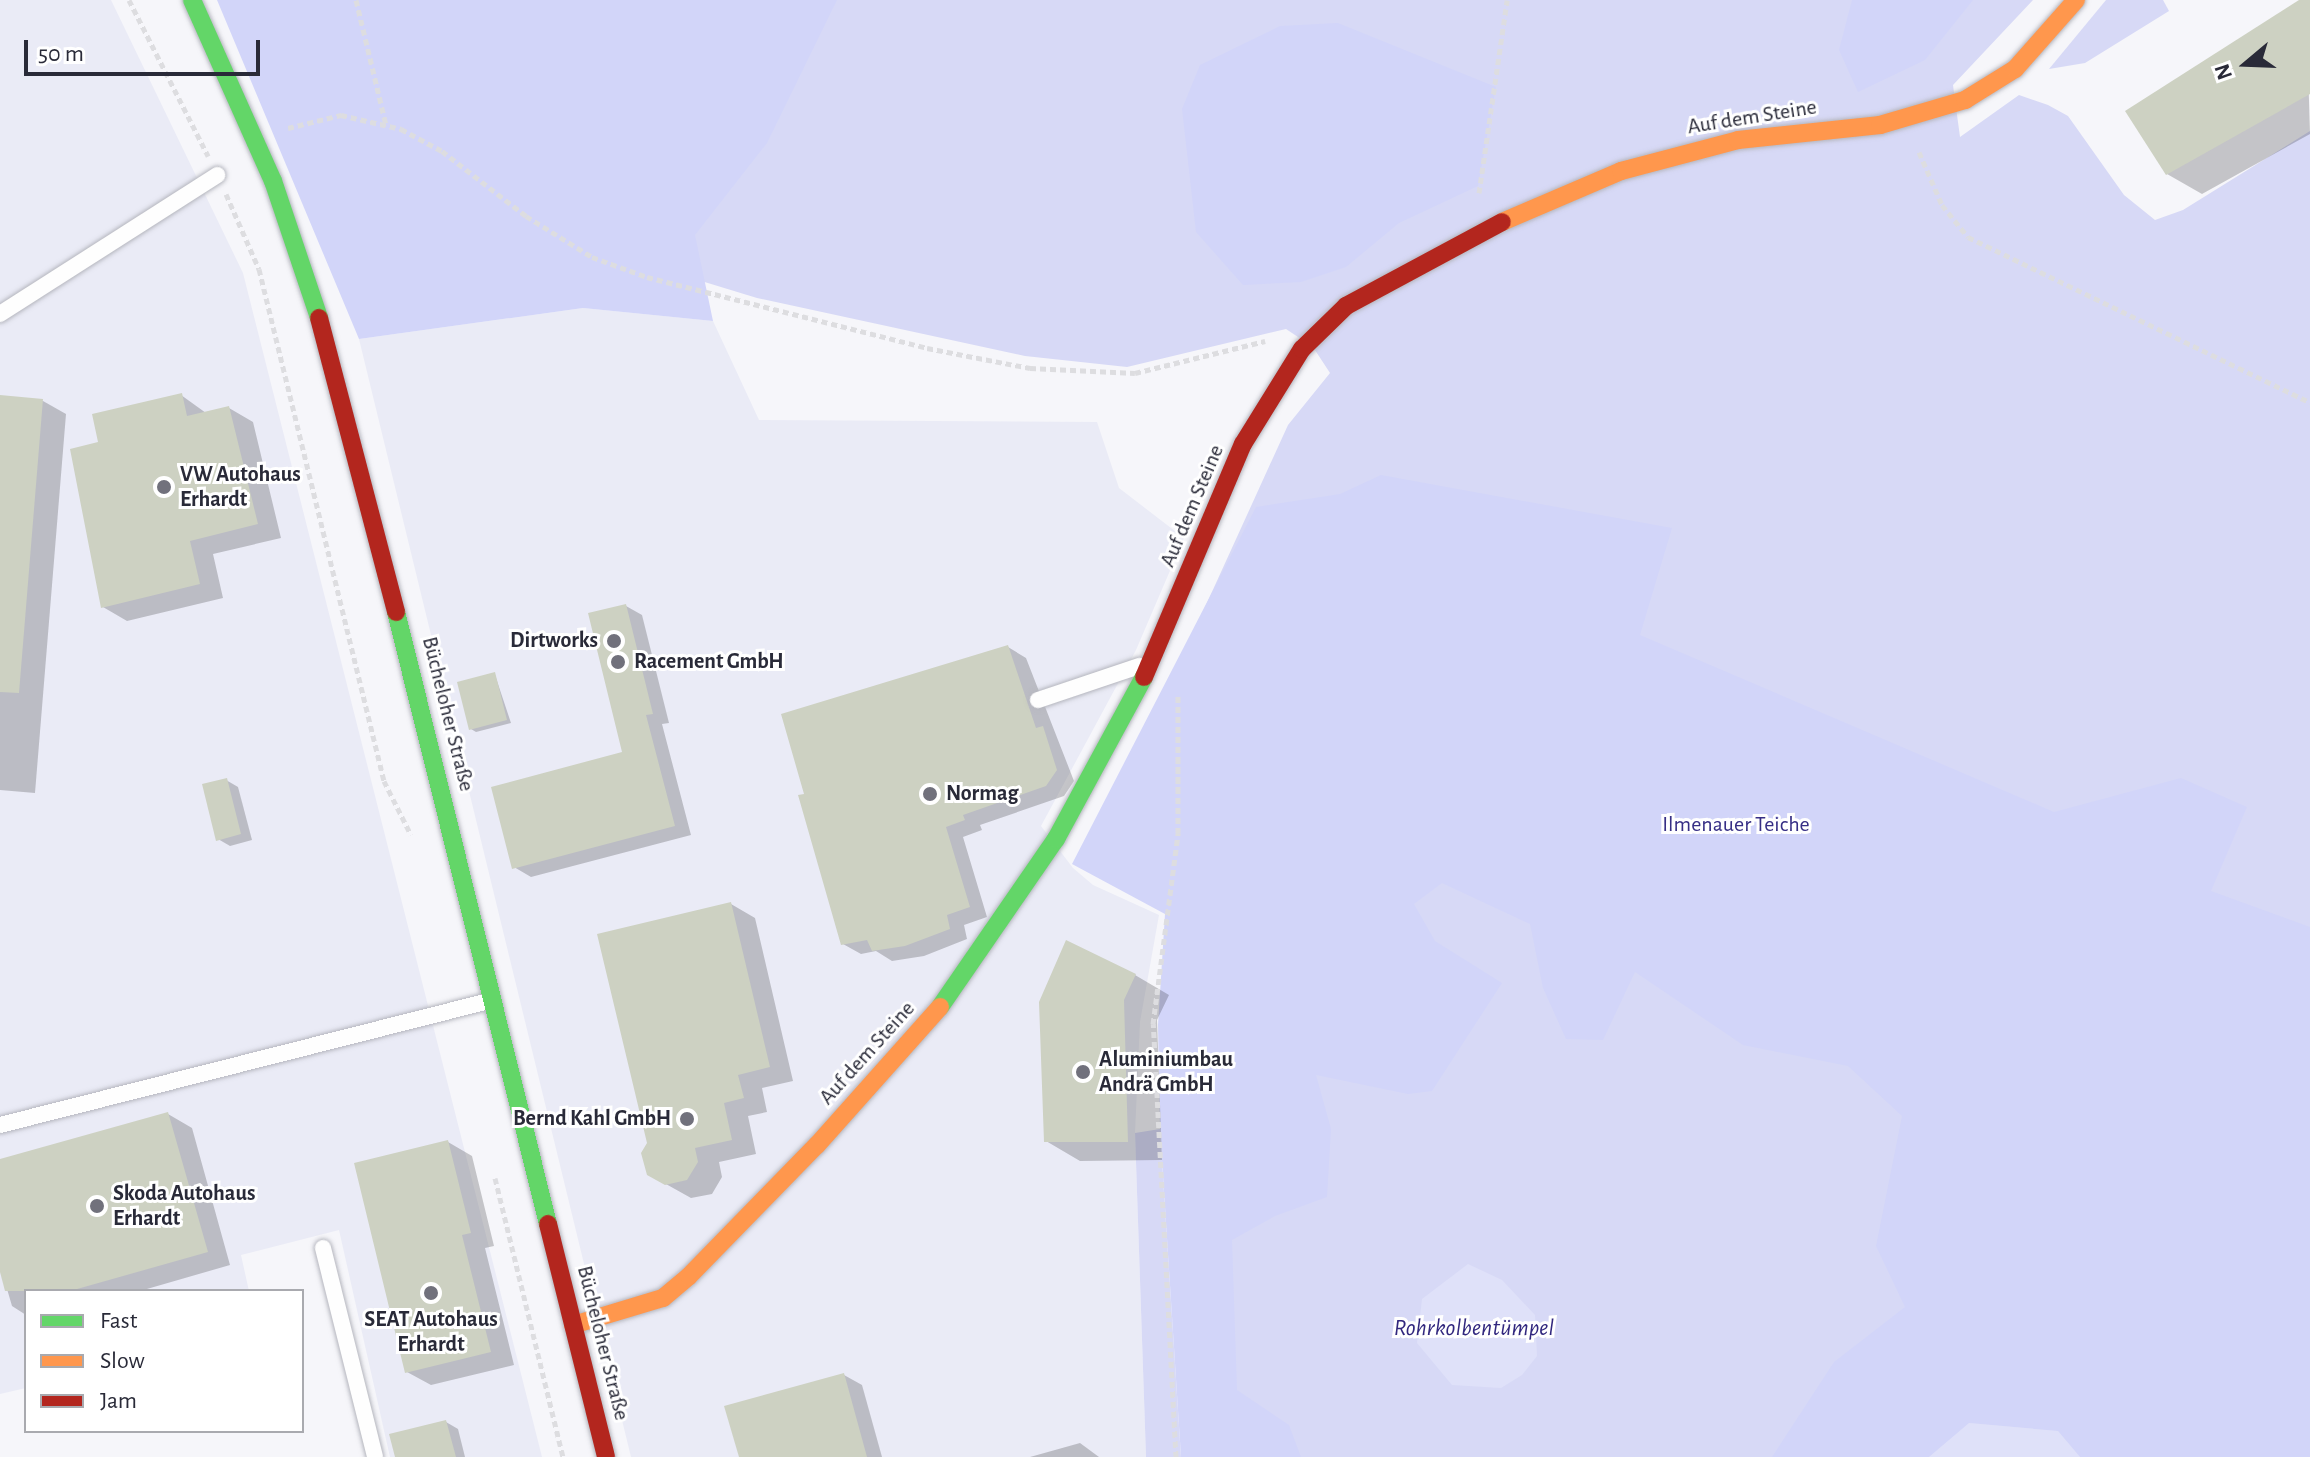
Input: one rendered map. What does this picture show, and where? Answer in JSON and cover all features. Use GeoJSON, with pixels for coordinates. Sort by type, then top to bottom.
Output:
{"type":"FeatureCollection","features":[{"type":"Feature","properties":{"kind":"street","name":"Bücheloher Straße"},"geometry":{"type":"LineString","coordinates":[[192,0],[256,138],[317,303],[606,1457]]}},
{"type":"Feature","properties":{"kind":"street","name":"Auf dem Steine"},"geometry":{"type":"LineString","coordinates":[[573,1325],[639,1308],[689,1276],[919,1032],[1002,923],[1056,839],[1152,662],[1243,444],[1302,349],[1346,306],[1485,229],[1621,171],[1738,140],[1880,125],[1965,100],[2015,69],[2076,0]]}},
{"type":"Feature","properties":{"kind":"lane"},"geometry":{"type":"LineString","coordinates":[[0,314],[217,175]]}},
{"type":"Feature","properties":{"kind":"lane"},"geometry":{"type":"LineString","coordinates":[[1038,700],[1152,662]]}},
{"type":"Feature","properties":{"kind":"lane"},"geometry":{"type":"LineString","coordinates":[[0,1125],[494,1000]]}},
{"type":"Feature","properties":{"kind":"lane"},"geometry":{"type":"LineString","coordinates":[[323,1248],[375,1457]]}},
{"type":"Feature","properties":{"kind":"path"},"geometry":{"type":"LineString","coordinates":[[129,0],[217,175],[259,269],[387,791]]}},
{"type":"Feature","properties":{"kind":"path"},"geometry":{"type":"LineString","coordinates":[[356,0],[386,125]]}},
{"type":"Feature","properties":{"kind":"path"},"geometry":{"type":"LineString","coordinates":[[1485,229],[1478,186],[1507,0]]}},
{"type":"Feature","properties":{"kind":"path"},"geometry":{"type":"LineString","coordinates":[[274,132],[341,115],[386,125],[442,151],[526,216],[592,257],[647,277],[927,348],[1030,368],[1135,373],[1259,341],[1282,339],[1302,349]]}},
{"type":"Feature","properties":{"kind":"path"},"geometry":{"type":"LineString","coordinates":[[1915,141],[1942,205],[1968,237],[2310,402]]}},
{"type":"Feature","properties":{"kind":"path"},"geometry":{"type":"LineString","coordinates":[[1176,1457],[1153,1024],[1178,833],[1178,692]]}},
{"type":"Feature","properties":{"kind":"shaded area"},"geometry":{"type":"Polygon","coordinates":[[[0,0],[111,0],[243,273],[542,1457],[390,1457],[339,1230],[241,1255],[249,1289],[24,1289],[24,1388],[0,1394],[0,0]]]}},
{"type":"Feature","properties":{"kind":"shaded area"},"geometry":{"type":"Polygon","coordinates":[[[583,308],[713,321],[759,420],[1097,422],[1119,488],[1184,538],[1136,650],[1041,826],[1073,868],[1093,885],[1159,915],[1140,1022],[1135,1133],[1146,1457],[631,1457],[359,339],[583,308]]]}},
{"type":"Feature","properties":{"kind":"green space"},"geometry":{"type":"Polygon","coordinates":[[[217,0],[837,0],[767,143],[695,235],[713,321],[583,308],[359,339],[217,0]]]}},
{"type":"Feature","properties":{"kind":"green space","name":"Ilmenauer Teiche"},"geometry":{"type":"Polygon","coordinates":[[[222,0],[2033,0],[1953,85],[1960,137],[2019,95],[2048,105],[2068,116],[2124,195],[2155,220],[2183,210],[2310,131],[2310,1457],[1196,1457],[1180,662],[1288,425],[1330,373],[1313,347],[1286,329],[1127,367],[1025,356],[757,298],[603,251],[222,0]]]}},
{"type":"Feature","properties":{"kind":"green space"},"geometry":{"type":"Polygon","coordinates":[[[1852,0],[1973,0],[1925,60],[1858,92],[1839,50],[1852,0]]]}},
{"type":"Feature","properties":{"kind":"green space"},"geometry":{"type":"Polygon","coordinates":[[[2106,0],[2163,0],[2169,11],[2085,63],[2049,69],[2106,0]]]}},
{"type":"Feature","properties":{"kind":"green space"},"geometry":{"type":"Polygon","coordinates":[[[1338,23],[1496,87],[1478,186],[1399,223],[1346,267],[1301,282],[1243,285],[1196,232],[1182,109],[1200,65],[1280,26],[1338,23]]]}},
{"type":"Feature","properties":{"kind":"green space"},"geometry":{"type":"Polygon","coordinates":[[[1381,475],[1672,528],[1640,635],[2054,812],[2181,778],[2247,807],[2211,891],[2310,927],[2310,1457],[2080,1457],[2058,1431],[1970,1423],[1929,1457],[1772,1457],[1834,1362],[1905,1307],[1876,1246],[1902,1116],[1848,1066],[1743,1045],[1635,972],[1603,1040],[1566,1039],[1543,988],[1530,924],[1442,883],[1414,904],[1435,941],[1502,983],[1432,1091],[1408,1094],[1316,1075],[1331,1129],[1327,1197],[1275,1216],[1232,1240],[1237,1390],[1289,1425],[1301,1457],[1181,1457],[1160,1129],[1158,1025],[1165,914],[1072,864],[1256,507],[1340,494],[1381,475]]]}},
{"type":"Feature","properties":{"kind":"green space"},"geometry":{"type":"Polygon","coordinates":[[[1160,1129],[1181,1457],[1146,1457],[1135,1133],[1160,1129]]]}},
{"type":"Feature","properties":{"kind":"water","name":"Rohrkolbentümpel"},"geometry":{"type":"Polygon","coordinates":[[[1468,1264],[1502,1280],[1535,1315],[1537,1356],[1522,1375],[1501,1388],[1452,1385],[1417,1343],[1422,1299],[1468,1264]]]}},
{"type":"Feature","properties":{"kind":"water"},"geometry":{"type":"Polygon","coordinates":[[[1969,1423],[2058,1431],[2080,1457],[1929,1457],[1969,1423]]]}},
{"type":"Feature","properties":{"kind":"building"},"geometry":{"type":"Polygon","coordinates":[[[2299,0],[2310,0],[2310,94],[2166,175],[2125,111],[2299,0]]]}},
{"type":"Feature","properties":{"kind":"building","name":"VW Autohaus Erhardt"},"geometry":{"type":"Polygon","coordinates":[[[182,393],[187,416],[229,406],[258,524],[190,541],[200,584],[101,608],[70,449],[98,442],[92,414],[182,393]]]}},
{"type":"Feature","properties":{"kind":"building"},"geometry":{"type":"Polygon","coordinates":[[[0,395],[43,399],[19,693],[0,692],[0,395]]]}},
{"type":"Feature","properties":{"kind":"building"},"geometry":{"type":"Polygon","coordinates":[[[626,604],[653,714],[646,715],[675,826],[512,869],[491,787],[622,752],[588,613],[626,604]]]}},
{"type":"Feature","properties":{"kind":"building"},"geometry":{"type":"Polygon","coordinates":[[[1008,645],[1036,728],[1043,726],[1057,770],[1046,786],[963,815],[965,820],[946,827],[970,907],[947,915],[950,929],[905,946],[872,951],[867,940],[841,945],[798,795],[804,794],[781,714],[1008,645]]]}},
{"type":"Feature","properties":{"kind":"building"},"geometry":{"type":"Polygon","coordinates":[[[495,672],[507,720],[469,730],[457,682],[495,672]]]}},
{"type":"Feature","properties":{"kind":"building"},"geometry":{"type":"Polygon","coordinates":[[[227,778],[241,834],[216,841],[202,784],[227,778]]]}},
{"type":"Feature","properties":{"kind":"building"},"geometry":{"type":"Polygon","coordinates":[[[731,902],[770,1067],[738,1075],[744,1098],[724,1103],[732,1140],[695,1148],[698,1162],[687,1180],[665,1185],[647,1175],[641,1153],[647,1143],[597,934],[731,902]]]}},
{"type":"Feature","properties":{"kind":"building","name":"Aluminiumbau Andrä GmbH"},"geometry":{"type":"Polygon","coordinates":[[[1066,940],[1136,974],[1124,1000],[1128,1142],[1044,1142],[1039,1002],[1066,940]]]}},
{"type":"Feature","properties":{"kind":"building","name":"Skoda Autohaus Erhardt"},"geometry":{"type":"Polygon","coordinates":[[[168,1112],[208,1252],[77,1289],[5,1291],[0,1272],[0,1159],[168,1112]]]}},
{"type":"Feature","properties":{"kind":"building","name":"SEAT Autohaus Erhardt"},"geometry":{"type":"Polygon","coordinates":[[[448,1140],[471,1233],[462,1235],[491,1352],[405,1373],[354,1163],[448,1140]]]}},
{"type":"Feature","properties":{"kind":"building"},"geometry":{"type":"Polygon","coordinates":[[[844,1373],[867,1457],[739,1457],[724,1406],[844,1373]]]}},
{"type":"Feature","properties":{"kind":"building"},"geometry":{"type":"Polygon","coordinates":[[[446,1420],[456,1457],[395,1457],[389,1434],[446,1420]]]}},
{"type":"Feature","properties":{"kind":"traffic: fast"},"geometry":{"type":"LineString","coordinates":[[192,0],[273,181],[319,318]]}},
{"type":"Feature","properties":{"kind":"traffic: fast"},"geometry":{"type":"LineString","coordinates":[[396,612],[548,1224]]}},
{"type":"Feature","properties":{"kind":"traffic: fast"},"geometry":{"type":"LineString","coordinates":[[940,1007],[1056,839],[1144,677]]}},
{"type":"Feature","properties":{"kind":"traffic: slow"},"geometry":{"type":"LineString","coordinates":[[1502,222],[1621,171],[1738,140],[1880,125],[1965,100],[2015,69],[2076,0]]}},
{"type":"Feature","properties":{"kind":"traffic: slow"},"geometry":{"type":"LineString","coordinates":[[573,1325],[663,1298],[689,1276],[817,1145],[940,1007]]}},
{"type":"Feature","properties":{"kind":"traffic: jam"},"geometry":{"type":"LineString","coordinates":[[1144,677],[1243,444],[1302,349],[1346,306],[1502,222]]}},
{"type":"Feature","properties":{"kind":"traffic: jam"},"geometry":{"type":"LineString","coordinates":[[319,318],[396,612]]}},
{"type":"Feature","properties":{"kind":"traffic: jam"},"geometry":{"type":"LineString","coordinates":[[548,1224],[606,1457]]}},
{"type":"Feature","properties":{"kind":"place","name":"VW Autohaus Erhardt"},"geometry":{"type":"Point","coordinates":[164,487]}},
{"type":"Feature","properties":{"kind":"place","name":"Dirtworks"},"geometry":{"type":"Point","coordinates":[614,641]}},
{"type":"Feature","properties":{"kind":"place","name":"Racement GmbH"},"geometry":{"type":"Point","coordinates":[618,662]}},
{"type":"Feature","properties":{"kind":"place","name":"Normag"},"geometry":{"type":"Point","coordinates":[930,794]}},
{"type":"Feature","properties":{"kind":"place","name":"Aluminiumbau Andrä GmbH"},"geometry":{"type":"Point","coordinates":[1083,1072]}},
{"type":"Feature","properties":{"kind":"place","name":"Bernd Kahl GmbH"},"geometry":{"type":"Point","coordinates":[687,1119]}},
{"type":"Feature","properties":{"kind":"place","name":"Skoda Autohaus Erhardt"},"geometry":{"type":"Point","coordinates":[97,1206]}},
{"type":"Feature","properties":{"kind":"place","name":"SEAT Autohaus Erhardt"},"geometry":{"type":"Point","coordinates":[431,1293]}}]}
